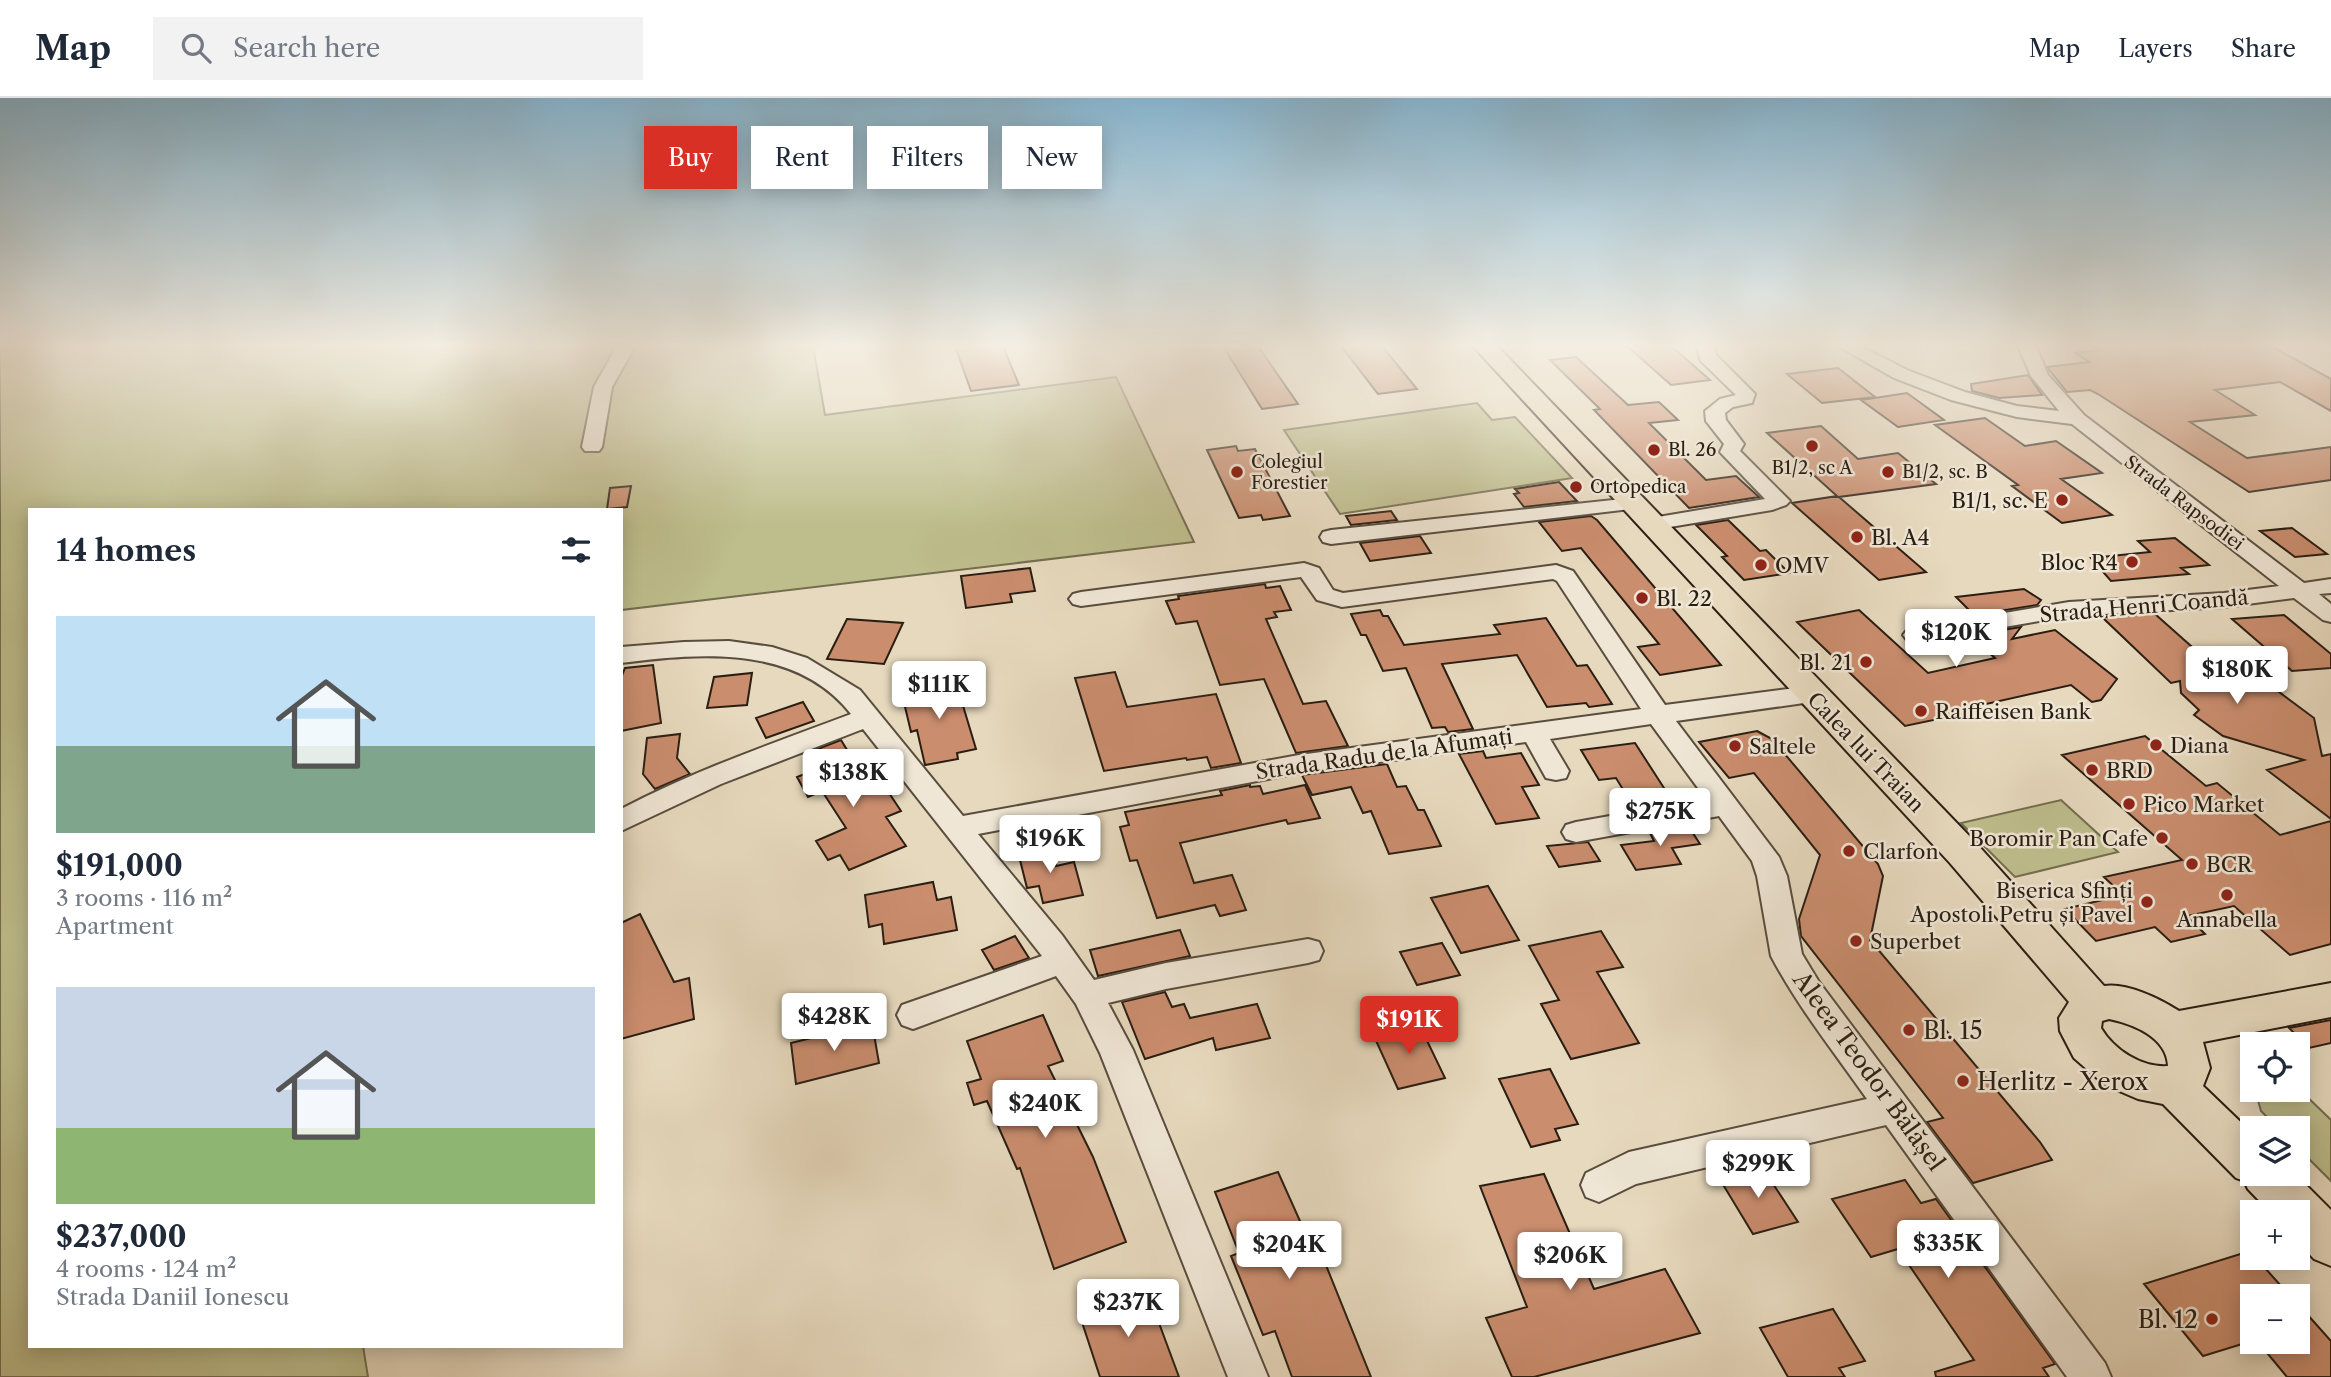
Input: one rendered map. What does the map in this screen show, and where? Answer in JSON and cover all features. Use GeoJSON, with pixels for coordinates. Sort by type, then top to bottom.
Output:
{"type":"FeatureCollection","features":[{"type":"Feature","properties":{"kind":"main road","name":"Calea lui Traian"},"geometry":{"type":"LineString","coordinates":[[1540,406],[1963,853],[2095,1004]]}},
{"type":"Feature","properties":{"kind":"main road"},"geometry":{"type":"LineString","coordinates":[[2172,1030],[2331,1000]]}},
{"type":"Feature","properties":{"kind":"main road"},"geometry":{"type":"LineString","coordinates":[[2095,1004],[2125,1004],[2150,1014],[2172,1030],[2184,1043],[2190,1057],[2191,1069],[2185,1079],[2173,1084],[2142,1083],[2117,1072],[2094,1055],[2080,1029],[2080,1018],[2095,1004]]}},
{"type":"Feature","properties":{"kind":"main road"},"geometry":{"type":"LineString","coordinates":[[2173,1084],[2240,1151]]}},
{"type":"Feature","properties":{"kind":"main road"},"geometry":{"type":"LineString","coordinates":[[2276,1186],[2331,1243]]}},
{"type":"Feature","properties":{"kind":"street"},"geometry":{"type":"LineString","coordinates":[[592,447],[600,406]]}},
{"type":"Feature","properties":{"kind":"street"},"geometry":{"type":"LineString","coordinates":[[1651,524],[1779,501],[1730,452],[1734,444],[1716,421],[1715,411],[1723,406]]}},
{"type":"Feature","properties":{"kind":"street"},"geometry":{"type":"LineString","coordinates":[[1990,406],[2041,416],[2077,419]]}},
{"type":"Feature","properties":{"kind":"street","name":"Strada Rapsodiei"},"geometry":{"type":"LineString","coordinates":[[2065,406],[2077,419],[2331,615]]}},
{"type":"Feature","properties":{"kind":"street"},"geometry":{"type":"LineString","coordinates":[[1331,537],[1632,504]]}},
{"type":"Feature","properties":{"kind":"street","name":"Aleea Teodor Bălășel"},"geometry":{"type":"LineString","coordinates":[[1081,599],[1304,570],[1311,573],[1325,595],[1333,600],[1556,572],[1565,576],[1658,715],[1765,857],[1772,876],[1787,956],[1808,991],[2091,1377]]}},
{"type":"Feature","properties":{"kind":"street","name":"Strada Henri Coandă"},"geometry":{"type":"LineString","coordinates":[[1915,635],[2069,609],[2224,600],[2331,586]]}},
{"type":"Feature","properties":{"kind":"street"},"geometry":{"type":"LineString","coordinates":[[623,655],[730,649],[765,652],[819,674],[851,696],[958,827],[1087,995],[1116,1050],[1248,1377]]}},
{"type":"Feature","properties":{"kind":"street","name":"Strada Radu de la Afumați"},"geometry":{"type":"LineString","coordinates":[[958,827],[1299,764],[1811,694]]}},
{"type":"Feature","properties":{"kind":"street"},"geometry":{"type":"LineString","coordinates":[[623,820],[656,802],[728,771],[868,717]]}},
{"type":"Feature","properties":{"kind":"street"},"geometry":{"type":"LineString","coordinates":[[1533,732],[1556,771]]}},
{"type":"Feature","properties":{"kind":"street"},"geometry":{"type":"LineString","coordinates":[[1576,832],[1726,805]]}},
{"type":"Feature","properties":{"kind":"street"},"geometry":{"type":"LineString","coordinates":[[1087,995],[1166,976],[1308,951]]}},
{"type":"Feature","properties":{"kind":"street"},"geometry":{"type":"LineString","coordinates":[[913,1015],[1063,961]]}},
{"type":"Feature","properties":{"kind":"street"},"geometry":{"type":"LineString","coordinates":[[1599,1185],[1629,1169],[1894,1108]]}},
{"type":"Feature","properties":{"kind":"shaded area"},"geometry":{"type":"Polygon","coordinates":[[[0,406],[823,406],[825,415],[896,406],[1130,406],[1194,542],[623,610],[623,508],[28,508],[28,1348],[363,1348],[368,1377],[0,1377],[0,406]]]}},
{"type":"Feature","properties":{"kind":"shaded area"},"geometry":{"type":"Polygon","coordinates":[[[1458,406],[1479,406],[1492,420],[1515,417],[1572,478],[1340,514],[1284,430],[1458,406]]]}},
{"type":"Feature","properties":{"kind":"shaded area"},"geometry":{"type":"Polygon","coordinates":[[[2061,800],[2118,852],[2015,877],[1961,823],[2061,800]]]}},
{"type":"Feature","properties":{"kind":"shaded area"},"geometry":{"type":"Polygon","coordinates":[[[2310,1100],[2331,1120],[2331,1181],[2310,1160],[2310,1116],[2266,1116],[2258,1102],[2310,1102],[2310,1100]]]}},
{"type":"Feature","properties":{"kind":"building"},"geometry":{"type":"Polygon","coordinates":[[[1260,406],[1286,406],[1262,409],[1260,406]]]}},
{"type":"Feature","properties":{"kind":"building","name":"Bl. 26"},"geometry":{"type":"Polygon","coordinates":[[[1597,406],[1663,406],[1678,420],[1649,423],[1706,480],[1736,476],[1759,497],[1689,508],[1594,410],[1600,409],[1597,406]]]}},
{"type":"Feature","properties":{"kind":"building"},"geometry":{"type":"Polygon","coordinates":[[[1869,406],[1924,406],[1944,420],[1898,427],[1869,406]]]}},
{"type":"Feature","properties":{"kind":"building"},"geometry":{"type":"Polygon","coordinates":[[[2116,406],[2240,406],[2255,415],[2190,422],[2247,458],[2331,447],[2331,480],[2249,492],[2116,406]]]}},
{"type":"Feature","properties":{"kind":"building"},"geometry":{"type":"Polygon","coordinates":[[[1985,418],[2025,446],[2056,441],[2102,473],[2061,479],[2112,515],[2062,523],[2012,486],[2018,485],[1935,425],[1985,418]]]}},
{"type":"Feature","properties":{"kind":"building"},"geometry":{"type":"Polygon","coordinates":[[[1821,426],[1858,459],[1898,453],[1936,484],[1839,497],[1926,572],[1879,580],[1792,503],[1837,496],[1767,433],[1821,426]]]}},
{"type":"Feature","properties":{"kind":"building"},"geometry":{"type":"Polygon","coordinates":[[[1236,446],[1238,451],[1255,449],[1290,516],[1263,520],[1261,515],[1239,518],[1207,450],[1236,446]]]}},
{"type":"Feature","properties":{"kind":"building"},"geometry":{"type":"Polygon","coordinates":[[[1559,482],[1577,501],[1524,507],[1514,494],[1519,493],[1515,489],[1559,482]]]}},
{"type":"Feature","properties":{"kind":"building"},"geometry":{"type":"Polygon","coordinates":[[[631,486],[627,507],[607,508],[610,488],[631,486]]]}},
{"type":"Feature","properties":{"kind":"building"},"geometry":{"type":"Polygon","coordinates":[[[1391,511],[1397,520],[1351,525],[1346,516],[1391,511]]]}},
{"type":"Feature","properties":{"kind":"building","name":"Bl. 22"},"geometry":{"type":"Polygon","coordinates":[[[1591,516],[1721,665],[1660,675],[1638,647],[1659,644],[1581,548],[1562,551],[1539,522],[1591,516]]]}},
{"type":"Feature","properties":{"kind":"building"},"geometry":{"type":"Polygon","coordinates":[[[1728,520],[1760,551],[1766,550],[1789,573],[1744,580],[1722,557],[1727,556],[1696,525],[1728,520]]]}},
{"type":"Feature","properties":{"kind":"building"},"geometry":{"type":"Polygon","coordinates":[[[2292,528],[2327,554],[2295,557],[2260,531],[2292,528]]]}},
{"type":"Feature","properties":{"kind":"building"},"geometry":{"type":"Polygon","coordinates":[[[1420,536],[1431,553],[1370,561],[1360,543],[1420,536]]]}},
{"type":"Feature","properties":{"kind":"building","name":"Bloc R4"},"geometry":{"type":"Polygon","coordinates":[[[2175,538],[2209,565],[2181,568],[2189,574],[2111,581],[2091,558],[2150,552],[2138,541],[2175,538]]]}},
{"type":"Feature","properties":{"kind":"building"},"geometry":{"type":"Polygon","coordinates":[[[1030,568],[1035,591],[1010,594],[1012,602],[966,608],[961,576],[1030,568]]]}},
{"type":"Feature","properties":{"kind":"building"},"geometry":{"type":"Polygon","coordinates":[[[1265,584],[1266,588],[1280,586],[1291,610],[1274,612],[1277,617],[1266,619],[1303,704],[1326,701],[1348,746],[1296,753],[1264,679],[1220,685],[1197,621],[1176,624],[1166,601],[1179,599],[1178,596],[1265,584]]]}},
{"type":"Feature","properties":{"kind":"building"},"geometry":{"type":"Polygon","coordinates":[[[2024,589],[2041,600],[2037,605],[1974,615],[1956,597],[2024,589]]]}},
{"type":"Feature","properties":{"kind":"building"},"geometry":{"type":"Polygon","coordinates":[[[1380,610],[1383,616],[1388,616],[1404,645],[1500,634],[1494,625],[1546,618],[1577,666],[1587,665],[1612,704],[1589,707],[1586,703],[1547,707],[1517,655],[1442,664],[1473,729],[1448,732],[1445,727],[1432,728],[1406,668],[1383,671],[1366,635],[1361,635],[1351,614],[1380,610]]]}},
{"type":"Feature","properties":{"kind":"building"},"geometry":{"type":"Polygon","coordinates":[[[1859,610],[1928,673],[1995,658],[1981,646],[2000,642],[1990,632],[2021,627],[2012,639],[2055,630],[2117,679],[2101,700],[2092,702],[2071,685],[1968,708],[1972,712],[1905,726],[1797,622],[1859,610]]]}},
{"type":"Feature","properties":{"kind":"building"},"geometry":{"type":"Polygon","coordinates":[[[2155,614],[2217,669],[2271,686],[2314,718],[2322,756],[2331,754],[2331,819],[2267,770],[2304,760],[2223,736],[2194,715],[2199,710],[2181,693],[2180,681],[2171,683],[2102,617],[2155,614]]]}},
{"type":"Feature","properties":{"kind":"building"},"geometry":{"type":"Polygon","coordinates":[[[2284,615],[2331,654],[2331,668],[2292,671],[2232,619],[2284,615]]]}},
{"type":"Feature","properties":{"kind":"building"},"geometry":{"type":"Polygon","coordinates":[[[847,619],[903,623],[884,664],[827,659],[847,619]]]}},
{"type":"Feature","properties":{"kind":"building"},"geometry":{"type":"Polygon","coordinates":[[[653,665],[661,723],[623,731],[625,668],[653,665]]]}},
{"type":"Feature","properties":{"kind":"building"},"geometry":{"type":"Polygon","coordinates":[[[1115,672],[1127,707],[1216,694],[1241,763],[1211,768],[1207,757],[1186,758],[1104,771],[1075,678],[1115,672]]]}},
{"type":"Feature","properties":{"kind":"building"},"geometry":{"type":"Polygon","coordinates":[[[752,673],[747,705],[707,708],[714,677],[752,673]]]}},
{"type":"Feature","properties":{"kind":"building"},"geometry":{"type":"Polygon","coordinates":[[[955,679],[976,749],[957,753],[958,759],[925,765],[917,730],[911,732],[901,690],[955,679]]]}},
{"type":"Feature","properties":{"kind":"building"},"geometry":{"type":"Polygon","coordinates":[[[803,702],[814,721],[766,738],[756,718],[803,702]]]}},
{"type":"Feature","properties":{"kind":"building","name":"Bl. 15"},"geometry":{"type":"Polygon","coordinates":[[[1757,731],[1772,739],[1878,864],[1883,876],[1870,940],[2040,1142],[2052,1160],[1973,1183],[1927,1122],[1943,1118],[1801,936],[1799,919],[1820,855],[1754,773],[1729,778],[1699,742],[1757,731]]]}},
{"type":"Feature","properties":{"kind":"building"},"geometry":{"type":"Polygon","coordinates":[[[680,734],[677,758],[690,774],[655,789],[643,774],[647,738],[680,734]]]}},
{"type":"Feature","properties":{"kind":"building"},"geometry":{"type":"Polygon","coordinates":[[[2145,736],[2206,786],[2217,783],[2280,835],[2331,821],[2331,944],[2290,955],[2234,906],[2187,916],[2205,934],[2171,942],[2155,927],[2096,941],[2065,909],[2123,895],[2104,877],[2182,860],[2062,755],[2145,736]]]}},
{"type":"Feature","properties":{"kind":"building"},"geometry":{"type":"Polygon","coordinates":[[[841,740],[869,786],[881,781],[901,811],[886,817],[906,846],[849,870],[840,855],[828,860],[816,841],[846,828],[822,791],[808,797],[797,777],[825,766],[815,750],[841,740]]]}},
{"type":"Feature","properties":{"kind":"building"},"geometry":{"type":"Polygon","coordinates":[[[1635,743],[1673,802],[1635,809],[1616,778],[1599,780],[1581,750],[1635,743]]]}},
{"type":"Feature","properties":{"kind":"building"},"geometry":{"type":"Polygon","coordinates":[[[1483,751],[1486,758],[1521,753],[1539,785],[1522,787],[1539,818],[1496,824],[1459,754],[1483,751]]]}},
{"type":"Feature","properties":{"kind":"building"},"geometry":{"type":"Polygon","coordinates":[[[1387,764],[1397,787],[1406,786],[1418,810],[1424,810],[1441,846],[1389,854],[1371,811],[1363,813],[1351,787],[1312,795],[1302,775],[1387,764]]]}},
{"type":"Feature","properties":{"kind":"building"},"geometry":{"type":"Polygon","coordinates":[[[1250,785],[1260,786],[1263,794],[1305,785],[1320,818],[1288,824],[1286,820],[1180,843],[1194,883],[1232,875],[1246,910],[1220,916],[1215,905],[1157,918],[1137,860],[1130,861],[1120,827],[1129,825],[1125,812],[1222,795],[1220,791],[1250,785]]]}},
{"type":"Feature","properties":{"kind":"building"},"geometry":{"type":"Polygon","coordinates":[[[1687,824],[1700,844],[1672,848],[1681,864],[1636,870],[1621,845],[1654,841],[1649,831],[1687,824]]]}},
{"type":"Feature","properties":{"kind":"building"},"geometry":{"type":"Polygon","coordinates":[[[1588,842],[1600,861],[1559,867],[1547,846],[1588,842]]]}},
{"type":"Feature","properties":{"kind":"building"},"geometry":{"type":"Polygon","coordinates":[[[1051,845],[1056,866],[1074,862],[1083,895],[1043,903],[1039,886],[1027,888],[1018,852],[1051,845]]]}},
{"type":"Feature","properties":{"kind":"building"},"geometry":{"type":"Polygon","coordinates":[[[933,882],[937,900],[951,897],[957,930],[884,944],[882,924],[869,927],[865,895],[933,882]]]}},
{"type":"Feature","properties":{"kind":"building"},"geometry":{"type":"Polygon","coordinates":[[[1488,886],[1519,940],[1461,953],[1431,898],[1488,886]]]}},
{"type":"Feature","properties":{"kind":"building"},"geometry":{"type":"Polygon","coordinates":[[[640,914],[674,982],[689,978],[694,1019],[623,1038],[623,922],[640,914]]]}},
{"type":"Feature","properties":{"kind":"building"},"geometry":{"type":"Polygon","coordinates":[[[1180,930],[1190,956],[1098,976],[1090,950],[1180,930]]]}},
{"type":"Feature","properties":{"kind":"building"},"geometry":{"type":"Polygon","coordinates":[[[1601,931],[1623,967],[1597,972],[1639,1043],[1571,1059],[1541,1004],[1559,1000],[1529,946],[1601,931]]]}},
{"type":"Feature","properties":{"kind":"building"},"geometry":{"type":"Polygon","coordinates":[[[1015,936],[1029,958],[994,970],[982,950],[1015,936]]]}},
{"type":"Feature","properties":{"kind":"building"},"geometry":{"type":"Polygon","coordinates":[[[1442,943],[1460,975],[1417,985],[1400,952],[1442,943]]]}},
{"type":"Feature","properties":{"kind":"building"},"geometry":{"type":"Polygon","coordinates":[[[1165,992],[1172,1007],[1184,1004],[1190,1018],[1257,1004],[1270,1038],[1216,1050],[1213,1038],[1145,1059],[1122,1002],[1165,992]]]}},
{"type":"Feature","properties":{"kind":"building"},"geometry":{"type":"Polygon","coordinates":[[[1043,1015],[1063,1061],[1048,1066],[1093,1157],[1126,1242],[1054,1269],[1020,1168],[1017,1169],[987,1101],[974,1105],[967,1083],[981,1079],[967,1041],[1043,1015]]]}},
{"type":"Feature","properties":{"kind":"building"},"geometry":{"type":"Polygon","coordinates":[[[2331,1020],[2331,1043],[2310,1048],[2310,1032],[2293,1032],[2289,1028],[2331,1020]]]}},
{"type":"Feature","properties":{"kind":"building"},"geometry":{"type":"Polygon","coordinates":[[[872,1023],[879,1063],[796,1084],[791,1043],[872,1023]]]}},
{"type":"Feature","properties":{"kind":"building"},"geometry":{"type":"Polygon","coordinates":[[[1419,1024],[1445,1078],[1398,1089],[1373,1034],[1419,1024]]]}},
{"type":"Feature","properties":{"kind":"building"},"geometry":{"type":"Polygon","coordinates":[[[1550,1069],[1578,1124],[1555,1129],[1560,1140],[1531,1147],[1499,1079],[1550,1069]]]}},
{"type":"Feature","properties":{"kind":"building"},"geometry":{"type":"Polygon","coordinates":[[[1762,1167],[1798,1222],[1753,1234],[1719,1178],[1762,1167]]]}},
{"type":"Feature","properties":{"kind":"building"},"geometry":{"type":"Polygon","coordinates":[[[1278,1172],[1304,1230],[1311,1228],[1371,1377],[1292,1377],[1275,1331],[1263,1335],[1231,1256],[1239,1253],[1215,1192],[1278,1172]]]}},
{"type":"Feature","properties":{"kind":"building"},"geometry":{"type":"Polygon","coordinates":[[[1544,1174],[1594,1289],[1665,1269],[1700,1333],[1534,1377],[1512,1377],[1486,1318],[1527,1307],[1480,1186],[1544,1174]]]}},
{"type":"Feature","properties":{"kind":"building"},"geometry":{"type":"Polygon","coordinates":[[[1905,1180],[1921,1203],[1936,1199],[2055,1364],[2043,1368],[2049,1377],[1936,1377],[1935,1372],[1974,1360],[1898,1249],[1871,1257],[1832,1199],[1905,1180]]]}},
{"type":"Feature","properties":{"kind":"building","name":"Bl. 12"},"geometry":{"type":"Polygon","coordinates":[[[2240,1254],[2240,1270],[2267,1270],[2279,1284],[2240,1284],[2240,1345],[2203,1356],[2144,1284],[2240,1254]]]}},
{"type":"Feature","properties":{"kind":"building"},"geometry":{"type":"Polygon","coordinates":[[[1146,1288],[1179,1377],[1100,1377],[1079,1313],[1146,1288]]]}},
{"type":"Feature","properties":{"kind":"building"},"geometry":{"type":"Polygon","coordinates":[[[1833,1309],[1865,1361],[1839,1368],[1845,1377],[1788,1377],[1760,1328],[1833,1309]]]}},
{"type":"Feature","properties":{"kind":"building","name":"Bl. 12"},"geometry":{"type":"Polygon","coordinates":[[[2310,1317],[2331,1341],[2331,1377],[2287,1377],[2268,1354],[2310,1354],[2310,1317]]]}},
{"type":"Feature","properties":{"kind":"place","name":"B1/2, sc A"},"geometry":{"type":"Point","coordinates":[1812,446]}},
{"type":"Feature","properties":{"kind":"place","name":"Bl. 26"},"geometry":{"type":"Point","coordinates":[1654,450]}},
{"type":"Feature","properties":{"kind":"place","name":"Colegiul Forestier"},"geometry":{"type":"Point","coordinates":[1237,472]}},
{"type":"Feature","properties":{"kind":"place","name":"B1/2, sc. B"},"geometry":{"type":"Point","coordinates":[1888,472]}},
{"type":"Feature","properties":{"kind":"place","name":"Ortopedica"},"geometry":{"type":"Point","coordinates":[1576,487]}},
{"type":"Feature","properties":{"kind":"place","name":"B1/1, sc. E"},"geometry":{"type":"Point","coordinates":[2062,500]}},
{"type":"Feature","properties":{"kind":"place","name":"Bl. A4"},"geometry":{"type":"Point","coordinates":[1857,537]}},
{"type":"Feature","properties":{"kind":"place","name":"Bloc R4"},"geometry":{"type":"Point","coordinates":[2132,562]}},
{"type":"Feature","properties":{"kind":"place","name":"OMV"},"geometry":{"type":"Point","coordinates":[1761,565]}},
{"type":"Feature","properties":{"kind":"place","name":"Bl. 22"},"geometry":{"type":"Point","coordinates":[1642,598]}},
{"type":"Feature","properties":{"kind":"place","name":"Bl. 21"},"geometry":{"type":"Point","coordinates":[1866,662]}},
{"type":"Feature","properties":{"kind":"place","name":"Raiffeisen Bank"},"geometry":{"type":"Point","coordinates":[1921,711]}},
{"type":"Feature","properties":{"kind":"place","name":"Diana"},"geometry":{"type":"Point","coordinates":[2156,745]}},
{"type":"Feature","properties":{"kind":"place","name":"Saltele"},"geometry":{"type":"Point","coordinates":[1735,746]}},
{"type":"Feature","properties":{"kind":"place","name":"BRD"},"geometry":{"type":"Point","coordinates":[2092,770]}},
{"type":"Feature","properties":{"kind":"place","name":"Pico Market"},"geometry":{"type":"Point","coordinates":[2129,804]}},
{"type":"Feature","properties":{"kind":"place","name":"Boromir Pan Cafe"},"geometry":{"type":"Point","coordinates":[2162,838]}},
{"type":"Feature","properties":{"kind":"place","name":"Clarfon"},"geometry":{"type":"Point","coordinates":[1849,851]}},
{"type":"Feature","properties":{"kind":"place","name":"BCR"},"geometry":{"type":"Point","coordinates":[2192,864]}},
{"type":"Feature","properties":{"kind":"place","name":"Annabella"},"geometry":{"type":"Point","coordinates":[2227,895]}},
{"type":"Feature","properties":{"kind":"place","name":"Biserica Sfinți Apostoli Petru și Pavel"},"geometry":{"type":"Point","coordinates":[2147,902]}},
{"type":"Feature","properties":{"kind":"place","name":"Superbet"},"geometry":{"type":"Point","coordinates":[1856,941]}},
{"type":"Feature","properties":{"kind":"place","name":"Bl. 15"},"geometry":{"type":"Point","coordinates":[1909,1030]}},
{"type":"Feature","properties":{"kind":"place","name":"Herlitz - Xerox"},"geometry":{"type":"Point","coordinates":[1963,1081]}},
{"type":"Feature","properties":{"kind":"place","name":"Bl. 12"},"geometry":{"type":"Point","coordinates":[2212,1319]}}]}
